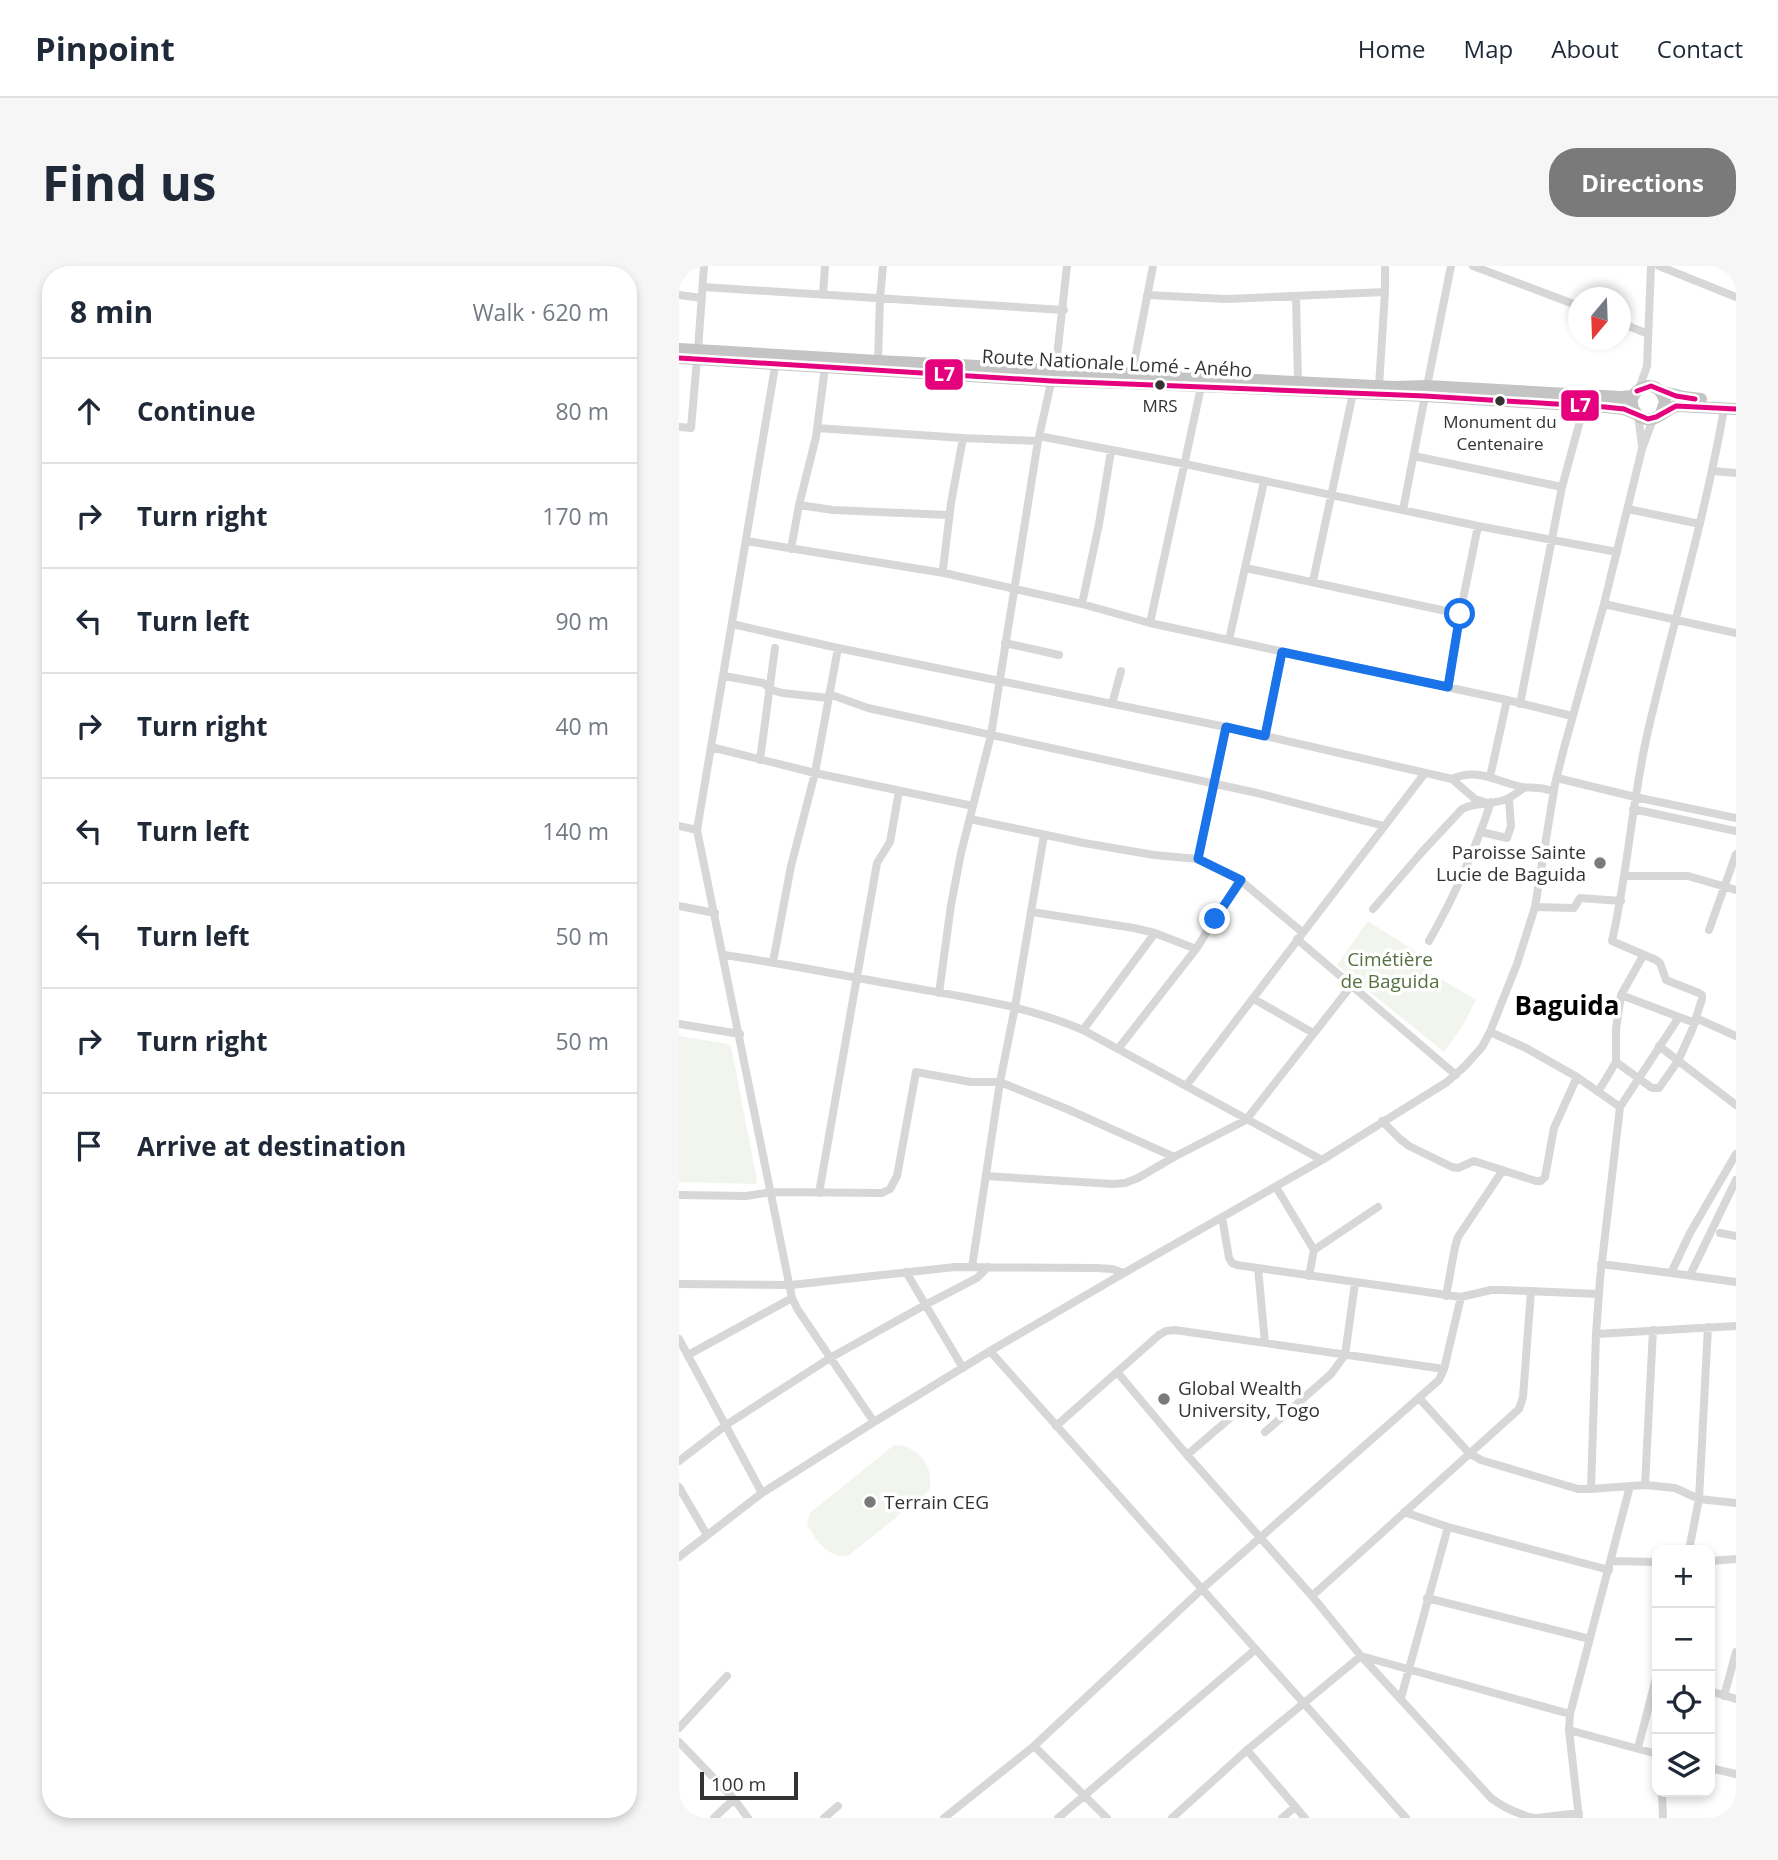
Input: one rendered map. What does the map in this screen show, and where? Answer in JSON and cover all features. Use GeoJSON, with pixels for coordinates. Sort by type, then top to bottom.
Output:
{"type":"FeatureCollection","features":[{"type":"Feature","properties":{"kind":"highway","name":"Route Nationale Lomé - Aného"},"geometry":{"type":"LineString","coordinates":[[679,349],[698,355]]}},
{"type":"Feature","properties":{"kind":"highway","name":"Route Nationale Lomé - Aného"},"geometry":{"type":"LineString","coordinates":[[679,358],[698,355],[878,361],[1126,383],[1353,393],[1426,391],[1621,397],[1636,392]]}},
{"type":"Feature","properties":{"kind":"highway","name":"Route Nationale Lomé - Aného"},"geometry":{"type":"LineString","coordinates":[[776,359],[825,367],[1052,376],[1132,374],[1379,386],[1624,409],[1637,414]]}},
{"type":"Feature","properties":{"kind":"highway"},"geometry":{"type":"LineString","coordinates":[[1730,409],[1676,406],[1645,419],[1637,414],[1632,405],[1636,392],[1648,386],[1684,397],[1736,401]]}},
{"type":"Feature","properties":{"kind":"highway"},"geometry":{"type":"LineString","coordinates":[[1657,416],[1665,402],[1658,390]]}},
{"type":"Feature","properties":{"kind":"street"},"geometry":{"type":"LineString","coordinates":[[679,427],[691,428],[704,266]]}},
{"type":"Feature","properties":{"kind":"street"},"geometry":{"type":"LineString","coordinates":[[823,295],[825,266]]}},
{"type":"Feature","properties":{"kind":"street"},"geometry":{"type":"LineString","coordinates":[[878,361],[883,266]]}},
{"type":"Feature","properties":{"kind":"street"},"geometry":{"type":"LineString","coordinates":[[939,993],[951,905],[969,819],[991,735],[1039,438],[1057,356],[1067,266]]}},
{"type":"Feature","properties":{"kind":"street"},"geometry":{"type":"LineString","coordinates":[[1132,374],[1153,266]]}},
{"type":"Feature","properties":{"kind":"street"},"geometry":{"type":"LineString","coordinates":[[1379,386],[1385,266]]}},
{"type":"Feature","properties":{"kind":"street"},"geometry":{"type":"LineString","coordinates":[[1403,510],[1451,266]]}},
{"type":"Feature","properties":{"kind":"street"},"geometry":{"type":"LineString","coordinates":[[1473,266],[1568,302]]}},
{"type":"Feature","properties":{"kind":"street"},"geometry":{"type":"LineString","coordinates":[[1636,392],[1647,366],[1651,266]]}},
{"type":"Feature","properties":{"kind":"street"},"geometry":{"type":"LineString","coordinates":[[1659,266],[1736,297]]}},
{"type":"Feature","properties":{"kind":"street"},"geometry":{"type":"LineString","coordinates":[[703,287],[1064,310]]}},
{"type":"Feature","properties":{"kind":"street"},"geometry":{"type":"LineString","coordinates":[[1147,295],[1227,299],[1385,292]]}},
{"type":"Feature","properties":{"kind":"street"},"geometry":{"type":"LineString","coordinates":[[679,295],[702,298]]}},
{"type":"Feature","properties":{"kind":"street"},"geometry":{"type":"LineString","coordinates":[[1296,296],[1298,382]]}},
{"type":"Feature","properties":{"kind":"street"},"geometry":{"type":"LineString","coordinates":[[1631,327],[1648,334]]}},
{"type":"Feature","properties":{"kind":"street"},"geometry":{"type":"LineString","coordinates":[[776,359],[697,830],[792,1298],[874,1422]]}},
{"type":"Feature","properties":{"kind":"street"},"geometry":{"type":"LineString","coordinates":[[1647,366],[1658,390]]}},
{"type":"Feature","properties":{"kind":"street"},"geometry":{"type":"LineString","coordinates":[[791,549],[817,428],[825,367]]}},
{"type":"Feature","properties":{"kind":"street"},"geometry":{"type":"LineString","coordinates":[[1150,623],[1201,387]]}},
{"type":"Feature","properties":{"kind":"street"},"geometry":{"type":"LineString","coordinates":[[1313,582],[1353,393]]}},
{"type":"Feature","properties":{"kind":"street"},"geometry":{"type":"LineString","coordinates":[[1520,704],[1562,487],[1584,406]]}},
{"type":"Feature","properties":{"kind":"street"},"geometry":{"type":"LineString","coordinates":[[1616,1062],[1653,1088],[1658,1088],[1678,1061],[1702,995],[1669,983],[1660,963],[1612,941],[1621,901],[1633,809],[1648,731],[1730,409]]}},
{"type":"Feature","properties":{"kind":"street"},"geometry":{"type":"LineString","coordinates":[[1637,414],[1642,449]]}},
{"type":"Feature","properties":{"kind":"street"},"geometry":{"type":"LineString","coordinates":[[679,1557],[762,1493],[874,1422],[963,1367],[1322,1160],[1456,1075],[1482,1047],[1517,964],[1535,907],[1556,778],[1604,604],[1642,449],[1657,416]]}},
{"type":"Feature","properties":{"kind":"street"},"geometry":{"type":"LineString","coordinates":[[817,428],[964,438],[1039,438],[1185,464],[1478,526],[1617,552]]}},
{"type":"Feature","properties":{"kind":"street"},"geometry":{"type":"LineString","coordinates":[[944,573],[949,515],[964,438]]}},
{"type":"Feature","properties":{"kind":"street"},"geometry":{"type":"LineString","coordinates":[[1082,604],[1111,451]]}},
{"type":"Feature","properties":{"kind":"street"},"geometry":{"type":"LineString","coordinates":[[1414,456],[1562,487]]}},
{"type":"Feature","properties":{"kind":"street"},"geometry":{"type":"LineString","coordinates":[[1713,471],[1736,473]]}},
{"type":"Feature","properties":{"kind":"street"},"geometry":{"type":"LineString","coordinates":[[1229,640],[1264,481]]}},
{"type":"Feature","properties":{"kind":"street"},"geometry":{"type":"LineString","coordinates":[[799,505],[833,510],[949,515]]}},
{"type":"Feature","properties":{"kind":"street"},"geometry":{"type":"LineString","coordinates":[[1628,509],[1700,524]]}},
{"type":"Feature","properties":{"kind":"street"},"geometry":{"type":"LineString","coordinates":[[1448,687],[1478,526]]}},
{"type":"Feature","properties":{"kind":"street"},"geometry":{"type":"LineString","coordinates":[[746,541],[944,573],[1082,604],[1150,623],[1572,716]]}},
{"type":"Feature","properties":{"kind":"street"},"geometry":{"type":"LineString","coordinates":[[1246,568],[1460,614]]}},
{"type":"Feature","properties":{"kind":"street"},"geometry":{"type":"LineString","coordinates":[[1604,604],[1736,633]]}},
{"type":"Feature","properties":{"kind":"street"},"geometry":{"type":"LineString","coordinates":[[732,624],[1226,727],[1453,779],[1475,799],[1489,803]]}},
{"type":"Feature","properties":{"kind":"street"},"geometry":{"type":"LineString","coordinates":[[1005,643],[1059,655]]}},
{"type":"Feature","properties":{"kind":"street"},"geometry":{"type":"LineString","coordinates":[[760,760],[775,648]]}},
{"type":"Feature","properties":{"kind":"street"},"geometry":{"type":"LineString","coordinates":[[773,962],[838,648]]}},
{"type":"Feature","properties":{"kind":"street"},"geometry":{"type":"LineString","coordinates":[[1265,736],[1282,652]]}},
{"type":"Feature","properties":{"kind":"street"},"geometry":{"type":"LineString","coordinates":[[1112,704],[1121,671]]}},
{"type":"Feature","properties":{"kind":"street"},"geometry":{"type":"LineString","coordinates":[[724,676],[763,683],[782,693],[829,696],[868,708],[1214,784],[1384,826]]}},
{"type":"Feature","properties":{"kind":"street"},"geometry":{"type":"LineString","coordinates":[[1490,777],[1507,701]]}},
{"type":"Feature","properties":{"kind":"street"},"geometry":{"type":"LineString","coordinates":[[1198,859],[1226,727]]}},
{"type":"Feature","properties":{"kind":"street"},"geometry":{"type":"LineString","coordinates":[[711,747],[814,773],[973,806]]}},
{"type":"Feature","properties":{"kind":"street"},"geometry":{"type":"LineString","coordinates":[[1187,1086],[1425,773]]}},
{"type":"Feature","properties":{"kind":"street"},"geometry":{"type":"LineString","coordinates":[[1453,779],[1475,774],[1524,788],[1554,792]]}},
{"type":"Feature","properties":{"kind":"street"},"geometry":{"type":"LineString","coordinates":[[1556,778],[1736,818]]}},
{"type":"Feature","properties":{"kind":"street"},"geometry":{"type":"LineString","coordinates":[[1373,909],[1462,809],[1469,805],[1509,799],[1524,788]]}},
{"type":"Feature","properties":{"kind":"street"},"geometry":{"type":"LineString","coordinates":[[819,1193],[877,863],[890,842],[899,790]]}},
{"type":"Feature","properties":{"kind":"street"},"geometry":{"type":"LineString","coordinates":[[1481,832],[1507,838],[1511,826],[1509,799]]}},
{"type":"Feature","properties":{"kind":"street"},"geometry":{"type":"LineString","coordinates":[[1429,941],[1448,907],[1481,832],[1489,803]]}},
{"type":"Feature","properties":{"kind":"street"},"geometry":{"type":"LineString","coordinates":[[1633,809],[1736,831]]}},
{"type":"Feature","properties":{"kind":"street"},"geometry":{"type":"LineString","coordinates":[[969,819],[1154,855],[1198,859],[1241,880],[1351,986],[1456,1075]]}},
{"type":"Feature","properties":{"kind":"street"},"geometry":{"type":"LineString","coordinates":[[679,826],[697,830]]}},
{"type":"Feature","properties":{"kind":"street"},"geometry":{"type":"LineString","coordinates":[[972,1267],[1000,1082],[1016,1007],[1044,835]]}},
{"type":"Feature","properties":{"kind":"street"},"geometry":{"type":"LineString","coordinates":[[1709,930],[1736,854]]}},
{"type":"Feature","properties":{"kind":"street"},"geometry":{"type":"LineString","coordinates":[[1624,876],[1677,875],[1736,890]]}},
{"type":"Feature","properties":{"kind":"street"},"geometry":{"type":"LineString","coordinates":[[1118,1049],[1196,949],[1241,880]]}},
{"type":"Feature","properties":{"kind":"street"},"geometry":{"type":"LineString","coordinates":[[1535,907],[1574,908],[1580,898],[1621,901]]}},
{"type":"Feature","properties":{"kind":"street"},"geometry":{"type":"LineString","coordinates":[[679,906],[715,913]]}},
{"type":"Feature","properties":{"kind":"street"},"geometry":{"type":"LineString","coordinates":[[1032,912],[1134,928],[1196,949]]}},
{"type":"Feature","properties":{"kind":"street"},"geometry":{"type":"LineString","coordinates":[[1083,1030],[1155,933]]}},
{"type":"Feature","properties":{"kind":"street"},"geometry":{"type":"LineString","coordinates":[[724,955],[1016,1007],[1056,1019],[1083,1030],[1322,1160]]}},
{"type":"Feature","properties":{"kind":"street"},"geometry":{"type":"LineString","coordinates":[[1598,1092],[1616,1062],[1616,1028],[1621,995],[1643,956]]}},
{"type":"Feature","properties":{"kind":"street"},"geometry":{"type":"LineString","coordinates":[[986,1176],[1113,1184],[1137,1178],[1246,1119],[1351,986]]}},
{"type":"Feature","properties":{"kind":"street"},"geometry":{"type":"LineString","coordinates":[[1621,995],[1736,1036]]}},
{"type":"Feature","properties":{"kind":"street"},"geometry":{"type":"LineString","coordinates":[[1254,999],[1313,1033]]}},
{"type":"Feature","properties":{"kind":"street"},"geometry":{"type":"LineString","coordinates":[[1591,1489],[1601,1264],[1620,1107],[1679,1017]]}},
{"type":"Feature","properties":{"kind":"street"},"geometry":{"type":"LineString","coordinates":[[679,1024],[740,1034]]}},
{"type":"Feature","properties":{"kind":"street"},"geometry":{"type":"LineString","coordinates":[[1490,1032],[1526,1048],[1577,1077],[1620,1107]]}},
{"type":"Feature","properties":{"kind":"street"},"geometry":{"type":"LineString","coordinates":[[1659,1046],[1736,1105]]}},
{"type":"Feature","properties":{"kind":"street"},"geometry":{"type":"LineString","coordinates":[[679,1195],[746,1196],[772,1192],[875,1194],[890,1189],[897,1176],[916,1072],[971,1082],[1000,1082],[1174,1157]]}},
{"type":"Feature","properties":{"kind":"street"},"geometry":{"type":"LineString","coordinates":[[1382,1121],[1409,1146],[1452,1167],[1458,1168],[1474,1161],[1541,1181],[1545,1177],[1554,1128],[1577,1077]]}},
{"type":"Feature","properties":{"kind":"street"},"geometry":{"type":"LineString","coordinates":[[1671,1273],[1690,1233],[1736,1154]]}},
{"type":"Feature","properties":{"kind":"street"},"geometry":{"type":"LineString","coordinates":[[1446,1296],[1458,1237],[1503,1170]]}},
{"type":"Feature","properties":{"kind":"street"},"geometry":{"type":"LineString","coordinates":[[1690,1275],[1736,1180]]}},
{"type":"Feature","properties":{"kind":"street"},"geometry":{"type":"LineString","coordinates":[[1276,1187],[1314,1250],[1309,1276]]}},
{"type":"Feature","properties":{"kind":"street"},"geometry":{"type":"LineString","coordinates":[[1314,1250],[1378,1207]]}},
{"type":"Feature","properties":{"kind":"street"},"geometry":{"type":"LineString","coordinates":[[1222,1217],[1229,1258],[1237,1265],[1446,1296],[1461,1297],[1490,1290],[1599,1294]]}},
{"type":"Feature","properties":{"kind":"street"},"geometry":{"type":"LineString","coordinates":[[1720,1233],[1736,1236]]}},
{"type":"Feature","properties":{"kind":"street"},"geometry":{"type":"LineString","coordinates":[[1601,1264],[1736,1282]]}},
{"type":"Feature","properties":{"kind":"street"},"geometry":{"type":"LineString","coordinates":[[679,1284],[791,1285],[972,1267],[1096,1268],[1124,1273]]}},
{"type":"Feature","properties":{"kind":"street"},"geometry":{"type":"LineString","coordinates":[[679,1461],[726,1425],[830,1359],[977,1278],[988,1267]]}},
{"type":"Feature","properties":{"kind":"street"},"geometry":{"type":"LineString","coordinates":[[1258,1268],[1265,1343]]}},
{"type":"Feature","properties":{"kind":"street"},"geometry":{"type":"LineString","coordinates":[[906,1272],[963,1367]]}},
{"type":"Feature","properties":{"kind":"street"},"geometry":{"type":"LineString","coordinates":[[1265,1433],[1331,1374],[1345,1355],[1355,1283]]}},
{"type":"Feature","properties":{"kind":"street"},"geometry":{"type":"LineString","coordinates":[[1312,1596],[1519,1409],[1523,1397],[1531,1291]]}},
{"type":"Feature","properties":{"kind":"street"},"geometry":{"type":"LineString","coordinates":[[944,1818],[1034,1746],[1203,1588],[1439,1380],[1461,1297]]}},
{"type":"Feature","properties":{"kind":"street"},"geometry":{"type":"LineString","coordinates":[[688,1355],[792,1298]]}},
{"type":"Feature","properties":{"kind":"street"},"geometry":{"type":"LineString","coordinates":[[1596,1334],[1736,1326]]}},
{"type":"Feature","properties":{"kind":"street"},"geometry":{"type":"LineString","coordinates":[[1690,1545],[1699,1499],[1708,1327]]}},
{"type":"Feature","properties":{"kind":"street"},"geometry":{"type":"LineString","coordinates":[[1056,1426],[1166,1331],[1175,1329],[1444,1369]]}},
{"type":"Feature","properties":{"kind":"street"},"geometry":{"type":"LineString","coordinates":[[1645,1485],[1653,1330]]}},
{"type":"Feature","properties":{"kind":"street"},"geometry":{"type":"LineString","coordinates":[[679,1339],[762,1493]]}},
{"type":"Feature","properties":{"kind":"street"},"geometry":{"type":"LineString","coordinates":[[990,1352],[1406,1818]]}},
{"type":"Feature","properties":{"kind":"street"},"geometry":{"type":"LineString","coordinates":[[1117,1372],[1361,1656],[1491,1798],[1501,1806],[1536,1818],[1579,1816],[1569,1730],[1570,1714],[1630,1486]]}},
{"type":"Feature","properties":{"kind":"street"},"geometry":{"type":"LineString","coordinates":[[1419,1398],[1469,1453],[1494,1465],[1563,1485],[1591,1489],[1645,1485],[1675,1488],[1699,1499],[1736,1503]]}},
{"type":"Feature","properties":{"kind":"street"},"geometry":{"type":"LineString","coordinates":[[1187,1455],[1243,1407]]}},
{"type":"Feature","properties":{"kind":"street"},"geometry":{"type":"LineString","coordinates":[[679,1487],[707,1535]]}},
{"type":"Feature","properties":{"kind":"street"},"geometry":{"type":"LineString","coordinates":[[1403,1512],[1448,1527],[1610,1566],[1652,1562]]}},
{"type":"Feature","properties":{"kind":"street"},"geometry":{"type":"LineString","coordinates":[[1401,1698],[1448,1527]]}},
{"type":"Feature","properties":{"kind":"street"},"geometry":{"type":"LineString","coordinates":[[1715,1561],[1736,1559]]}},
{"type":"Feature","properties":{"kind":"street"},"geometry":{"type":"LineString","coordinates":[[1427,1598],[1590,1639]]}},
{"type":"Feature","properties":{"kind":"street"},"geometry":{"type":"LineString","coordinates":[[1058,1818],[1256,1649]]}},
{"type":"Feature","properties":{"kind":"street"},"geometry":{"type":"LineString","coordinates":[[1724,1696],[1736,1651]]}},
{"type":"Feature","properties":{"kind":"street"},"geometry":{"type":"LineString","coordinates":[[1361,1656],[1570,1714]]}},
{"type":"Feature","properties":{"kind":"street"},"geometry":{"type":"LineString","coordinates":[[1172,1818],[1247,1750],[1361,1656]]}},
{"type":"Feature","properties":{"kind":"street"},"geometry":{"type":"LineString","coordinates":[[679,1728],[727,1676]]}},
{"type":"Feature","properties":{"kind":"street"},"geometry":{"type":"LineString","coordinates":[[1715,1693],[1736,1699]]}},
{"type":"Feature","properties":{"kind":"street"},"geometry":{"type":"LineString","coordinates":[[1638,1748],[1652,1694]]}},
{"type":"Feature","properties":{"kind":"street"},"geometry":{"type":"LineString","coordinates":[[1569,1730],[1652,1752]]}},
{"type":"Feature","properties":{"kind":"street"},"geometry":{"type":"LineString","coordinates":[[679,1742],[734,1799],[748,1818]]}},
{"type":"Feature","properties":{"kind":"street"},"geometry":{"type":"LineString","coordinates":[[1034,1746],[1107,1818]]}},
{"type":"Feature","properties":{"kind":"street"},"geometry":{"type":"LineString","coordinates":[[1247,1750],[1305,1818]]}},
{"type":"Feature","properties":{"kind":"street"},"geometry":{"type":"LineString","coordinates":[[1715,1769],[1736,1774]]}},
{"type":"Feature","properties":{"kind":"street"},"geometry":{"type":"LineString","coordinates":[[1663,1797],[1663,1818]]}},
{"type":"Feature","properties":{"kind":"street"},"geometry":{"type":"LineString","coordinates":[[714,1818],[734,1799]]}},
{"type":"Feature","properties":{"kind":"street"},"geometry":{"type":"LineString","coordinates":[[824,1818],[838,1806]]}},
{"type":"Feature","properties":{"kind":"street"},"geometry":{"type":"LineString","coordinates":[[1282,1818],[1295,1807]]}},
{"type":"Feature","properties":{"kind":"green space","name":"Cimétière de Baguida"},"geometry":{"type":"Polygon","coordinates":[[[1368,921],[1415,951],[1421,967],[1476,1000],[1444,1052],[1337,965],[1368,921]]]}},
{"type":"Feature","properties":{"kind":"green space"},"geometry":{"type":"Polygon","coordinates":[[[679,1036],[731,1046],[756,1184],[679,1182],[679,1036]]]}},
{"type":"Feature","properties":{"kind":"green space","name":"Terrain CEG"},"geometry":{"type":"Polygon","coordinates":[[[894,1445],[910,1449],[923,1459],[930,1474],[929,1491],[848,1556],[828,1551],[818,1542],[807,1524],[810,1513],[894,1445]]]}},
{"type":"Feature","properties":{"kind":"transit line","name":"L7"},"geometry":{"type":"LineString","coordinates":[[679,358],[1052,381],[1425,396],[1605,407],[1624,409],[1648,419],[1676,406],[1736,409]]}},
{"type":"Feature","properties":{"kind":"transit line","name":"L7"},"geometry":{"type":"LineString","coordinates":[[1637,391],[1651,386],[1676,396],[1695,399]]}},
{"type":"Feature","properties":{"kind":"place","name":"MRS"},"geometry":{"type":"Point","coordinates":[1160,385]}},
{"type":"Feature","properties":{"kind":"place","name":"Monument du Centenaire"},"geometry":{"type":"Point","coordinates":[1500,401]}},
{"type":"Feature","properties":{"kind":"place","name":"Paroisse Sainte Lucie de Baguida"},"geometry":{"type":"Point","coordinates":[1600,863]}},
{"type":"Feature","properties":{"kind":"place","name":"Global Wealth University, Togo"},"geometry":{"type":"Point","coordinates":[1164,1399]}},
{"type":"Feature","properties":{"kind":"place","name":"Terrain CEG"},"geometry":{"type":"Point","coordinates":[870,1502]}},
{"type":"Feature","properties":{"kind":"district","name":"Baguida"},"geometry":{"type":"Point","coordinates":[1567,1005]}},
{"type":"Feature","properties":{"kind":"route"},"geometry":{"type":"LineString","coordinates":[[1215,919],[1241,880],[1198,859],[1226,727],[1265,736],[1282,652],[1448,687],[1460,614]]}}]}
